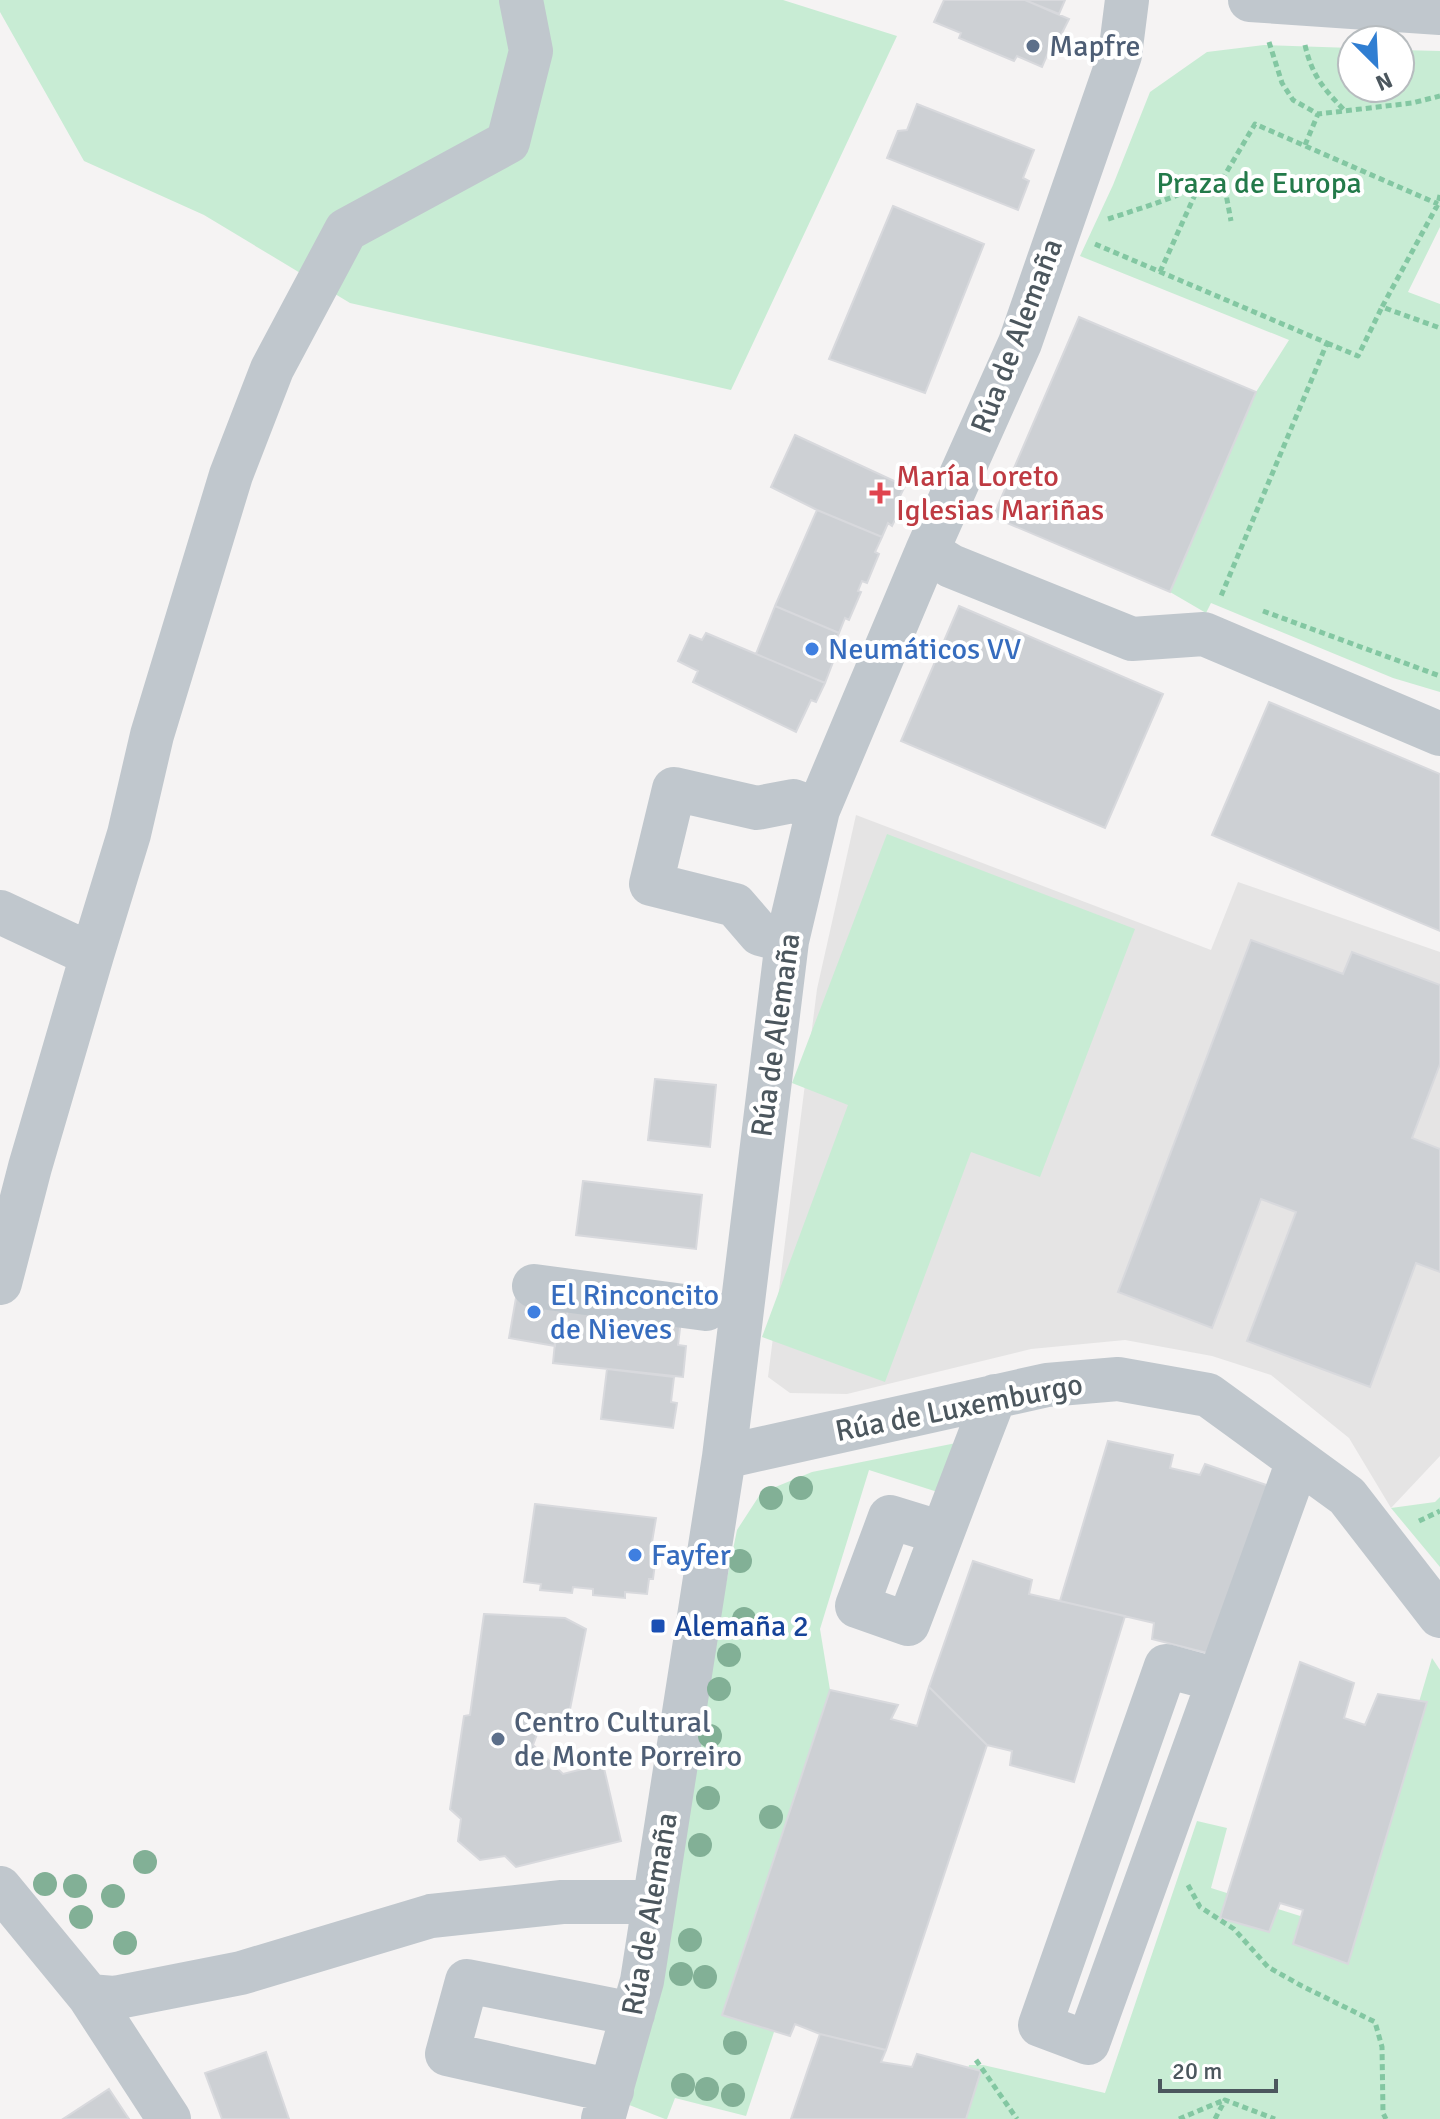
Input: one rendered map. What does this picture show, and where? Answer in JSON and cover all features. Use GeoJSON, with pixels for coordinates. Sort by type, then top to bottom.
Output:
{"type":"FeatureCollection","features":[{"type":"Feature","properties":{"kind":"street"},"geometry":{"type":"LineString","coordinates":[[0,1283],[30,1167],[129,834],[152,735],[231,475],[272,369],[346,230],[508,142],[531,51],[521,0]]}},
{"type":"Feature","properties":{"kind":"street","name":"Rúa de Alemaña"},"geometry":{"type":"LineString","coordinates":[[615,2110],[642,1981],[724,1457],[787,941],[818,810],[927,551],[1020,343],[1120,55],[1127,0]]}},
{"type":"Feature","properties":{"kind":"street"},"geometry":{"type":"LineString","coordinates":[[1258,15],[1440,13]]}},
{"type":"Feature","properties":{"kind":"street"},"geometry":{"type":"LineString","coordinates":[[927,551],[951,566],[1132,639],[1204,634],[1440,734]]}},
{"type":"Feature","properties":{"kind":"street"},"geometry":{"type":"LineString","coordinates":[[787,941],[760,934],[735,905],[651,884],[674,789],[757,808],[793,801],[818,810]]}},
{"type":"Feature","properties":{"kind":"street"},"geometry":{"type":"LineString","coordinates":[[0,912],[92,955]]}},
{"type":"Feature","properties":{"kind":"street"},"geometry":{"type":"LineString","coordinates":[[534,1286],[706,1309]]}},
{"type":"Feature","properties":{"kind":"street","name":"Rúa de Luxemburgo"},"geometry":{"type":"LineString","coordinates":[[724,1457],[1047,1385],[1118,1379],[1208,1395],[1347,1496],[1440,1616]]}},
{"type":"Feature","properties":{"kind":"street"},"geometry":{"type":"LineString","coordinates":[[942,1533],[995,1396]]}},
{"type":"Feature","properties":{"kind":"street"},"geometry":{"type":"LineString","coordinates":[[1218,1680],[1166,1666],[1040,2025],[1088,2043],[1298,1461]]}},
{"type":"Feature","properties":{"kind":"street"},"geometry":{"type":"LineString","coordinates":[[0,1888],[89,1996],[169,2119]]}},
{"type":"Feature","properties":{"kind":"street"},"geometry":{"type":"LineString","coordinates":[[89,1996],[114,1998],[241,1973],[431,1916],[562,1902],[654,1902]]}},
{"type":"Feature","properties":{"kind":"street"},"geometry":{"type":"LineString","coordinates":[[615,2110],[447,2054],[467,1981],[633,2014]]}},
{"type":"Feature","properties":{"kind":"path"},"geometry":{"type":"LineString","coordinates":[[1258,15],[1282,83],[1293,100],[1318,114],[1412,103],[1440,96]]}},
{"type":"Feature","properties":{"kind":"path"},"geometry":{"type":"LineString","coordinates":[[1303,33],[1309,63],[1319,83],[1346,111]]}},
{"type":"Feature","properties":{"kind":"path"},"geometry":{"type":"LineString","coordinates":[[1305,145],[1318,114]]}},
{"type":"Feature","properties":{"kind":"path"},"geometry":{"type":"LineString","coordinates":[[1098,222],[1223,178],[1255,124],[1438,204]]}},
{"type":"Feature","properties":{"kind":"path"},"geometry":{"type":"LineString","coordinates":[[1223,178],[1231,221]]}},
{"type":"Feature","properties":{"kind":"path"},"geometry":{"type":"LineString","coordinates":[[1160,272],[1198,187]]}},
{"type":"Feature","properties":{"kind":"path"},"geometry":{"type":"LineString","coordinates":[[1093,243],[1358,356],[1440,195]]}},
{"type":"Feature","properties":{"kind":"path"},"geometry":{"type":"LineString","coordinates":[[1382,307],[1440,328]]}},
{"type":"Feature","properties":{"kind":"path"},"geometry":{"type":"LineString","coordinates":[[1216,608],[1327,343]]}},
{"type":"Feature","properties":{"kind":"path"},"geometry":{"type":"LineString","coordinates":[[1250,606],[1440,676]]}},
{"type":"Feature","properties":{"kind":"path"},"geometry":{"type":"LineString","coordinates":[[1185,1881],[1200,1907],[1234,1929],[1268,1967],[1375,2022],[1382,2047],[1383,2113],[1386,2119]]}},
{"type":"Feature","properties":{"kind":"path"},"geometry":{"type":"LineString","coordinates":[[976,2060],[1017,2119]]}},
{"type":"Feature","properties":{"kind":"path"},"geometry":{"type":"LineString","coordinates":[[1215,2119],[1225,2100]]}},
{"type":"Feature","properties":{"kind":"path"},"geometry":{"type":"LineString","coordinates":[[1179,2119],[1225,2100],[1275,2119]]}},
{"type":"Feature","properties":{"kind":"shaded area"},"geometry":{"type":"Polygon","coordinates":[[[856,815],[1211,950],[1238,882],[1440,952],[1440,1456],[1391,1508],[1349,1438],[1271,1375],[1212,1356],[1125,1340],[1031,1349],[847,1394],[790,1393],[768,1377],[817,989],[856,815]]]}},
{"type":"Feature","properties":{"kind":"green space"},"geometry":{"type":"Polygon","coordinates":[[[0,0],[783,0],[897,36],[731,390],[350,303],[204,215],[84,161],[0,12],[0,0]]]}},
{"type":"Feature","properties":{"kind":"green space","name":"Praza de Europa"},"geometry":{"type":"Polygon","coordinates":[[[1264,45],[1336,47],[1336,104],[1416,104],[1416,50],[1440,51],[1440,227],[1408,292],[1440,304],[1440,692],[1393,678],[1211,603],[1206,613],[1170,592],[1256,392],[1289,340],[1080,256],[1113,185],[1150,92],[1207,52],[1264,45]]]}},
{"type":"Feature","properties":{"kind":"green space"},"geometry":{"type":"Polygon","coordinates":[[[887,834],[1135,929],[1040,1177],[971,1152],[885,1382],[762,1337],[848,1105],[792,1083],[887,834]]]}},
{"type":"Feature","properties":{"kind":"green space"},"geometry":{"type":"Polygon","coordinates":[[[971,1440],[950,1496],[869,1470],[820,1629],[830,1690],[723,2015],[776,2026],[746,2116],[675,2098],[665,2119],[619,2101],[737,1530],[761,1493],[812,1472],[971,1440]]]}},
{"type":"Feature","properties":{"kind":"green space"},"geometry":{"type":"Polygon","coordinates":[[[1440,1497],[1440,1567],[1391,1508],[1435,1502],[1440,1497]]]}},
{"type":"Feature","properties":{"kind":"green space"},"geometry":{"type":"Polygon","coordinates":[[[1432,1658],[1440,1670],[1440,2119],[959,2119],[969,2065],[983,2065],[1105,2093],[1197,1821],[1227,1828],[1211,1888],[1351,1932],[1432,1658]]]}},
{"type":"Feature","properties":{"kind":"building"},"geometry":{"type":"Polygon","coordinates":[[[944,0],[1025,0],[1069,19],[1058,41],[1054,39],[1042,67],[1017,56],[1014,61],[959,38],[961,33],[934,22],[944,0]]]}},
{"type":"Feature","properties":{"kind":"building"},"geometry":{"type":"Polygon","coordinates":[[[1025,0],[1065,0],[1059,14],[1025,0]]]}},
{"type":"Feature","properties":{"kind":"building"},"geometry":{"type":"Polygon","coordinates":[[[917,104],[1034,150],[1023,178],[1029,181],[1018,210],[887,158],[898,131],[907,130],[917,104]]]}},
{"type":"Feature","properties":{"kind":"building"},"geometry":{"type":"Polygon","coordinates":[[[893,206],[984,244],[925,393],[829,359],[893,206]]]}},
{"type":"Feature","properties":{"kind":"building"},"geometry":{"type":"Polygon","coordinates":[[[1079,317],[1256,392],[1170,592],[993,517],[1079,317]]]}},
{"type":"Feature","properties":{"kind":"building"},"geometry":{"type":"Polygon","coordinates":[[[795,435],[905,486],[897,502],[902,505],[892,526],[888,523],[882,537],[771,487],[795,435]]]}},
{"type":"Feature","properties":{"kind":"building"},"geometry":{"type":"Polygon","coordinates":[[[817,510],[882,537],[875,552],[879,554],[867,583],[862,581],[858,591],[861,592],[849,620],[845,618],[839,633],[775,606],[817,510]]]}},
{"type":"Feature","properties":{"kind":"building"},"geometry":{"type":"Polygon","coordinates":[[[775,606],[839,633],[827,659],[833,662],[825,683],[756,654],[775,606]]]}},
{"type":"Feature","properties":{"kind":"building"},"geometry":{"type":"Polygon","coordinates":[[[959,606],[1163,694],[1105,828],[901,741],[959,606]]]}},
{"type":"Feature","properties":{"kind":"building"},"geometry":{"type":"Polygon","coordinates":[[[706,633],[825,683],[816,702],[811,700],[796,732],[693,682],[698,671],[678,661],[690,635],[702,640],[706,633]]]}},
{"type":"Feature","properties":{"kind":"building"},"geometry":{"type":"Polygon","coordinates":[[[1269,702],[1440,774],[1440,931],[1212,835],[1269,702]]]}},
{"type":"Feature","properties":{"kind":"building"},"geometry":{"type":"Polygon","coordinates":[[[1251,940],[1343,974],[1352,952],[1440,985],[1440,1064],[1412,1138],[1440,1149],[1440,1272],[1416,1263],[1370,1387],[1247,1341],[1296,1212],[1261,1199],[1212,1328],[1118,1292],[1251,940]]]}},
{"type":"Feature","properties":{"kind":"building"},"geometry":{"type":"Polygon","coordinates":[[[655,1079],[716,1085],[710,1147],[648,1140],[655,1079]]]}},
{"type":"Feature","properties":{"kind":"building"},"geometry":{"type":"Polygon","coordinates":[[[583,1181],[702,1195],[696,1249],[576,1235],[583,1181]]]}},
{"type":"Feature","properties":{"kind":"building"},"geometry":{"type":"Polygon","coordinates":[[[517,1292],[569,1299],[565,1333],[556,1332],[555,1346],[509,1338],[517,1292]]]}},
{"type":"Feature","properties":{"kind":"building"},"geometry":{"type":"Polygon","coordinates":[[[569,1299],[682,1312],[678,1345],[686,1346],[683,1377],[553,1363],[556,1332],[565,1333],[569,1299]]]}},
{"type":"Feature","properties":{"kind":"building"},"geometry":{"type":"Polygon","coordinates":[[[607,1369],[674,1377],[671,1402],[677,1403],[673,1428],[601,1419],[607,1369]]]}},
{"type":"Feature","properties":{"kind":"building"},"geometry":{"type":"Polygon","coordinates":[[[1108,1441],[1173,1455],[1170,1468],[1200,1475],[1205,1464],[1269,1486],[1215,1655],[1152,1639],[1154,1623],[1060,1601],[1108,1441]]]}},
{"type":"Feature","properties":{"kind":"building"},"geometry":{"type":"Polygon","coordinates":[[[535,1504],[656,1518],[650,1554],[656,1555],[653,1579],[649,1579],[647,1594],[625,1592],[625,1598],[593,1595],[593,1589],[573,1587],[572,1593],[540,1590],[541,1584],[524,1582],[535,1504]]]}},
{"type":"Feature","properties":{"kind":"building"},"geometry":{"type":"Polygon","coordinates":[[[973,1561],[1032,1580],[1029,1594],[1125,1616],[1074,1782],[1010,1765],[1012,1751],[987,1745],[929,1687],[973,1561]]]}},
{"type":"Feature","properties":{"kind":"building","name":"Centro Cultural de Monte Porreiro"},"geometry":{"type":"Polygon","coordinates":[[[484,1614],[565,1618],[586,1629],[565,1734],[539,1729],[533,1745],[563,1774],[603,1764],[621,1841],[516,1867],[505,1856],[480,1860],[458,1841],[461,1819],[450,1809],[464,1716],[470,1715],[484,1614]]]}},
{"type":"Feature","properties":{"kind":"building"},"geometry":{"type":"Polygon","coordinates":[[[1300,1662],[1354,1683],[1344,1718],[1365,1725],[1378,1694],[1427,1702],[1348,1964],[1293,1944],[1303,1910],[1280,1903],[1269,1932],[1220,1918],[1300,1662]]]}},
{"type":"Feature","properties":{"kind":"building"},"geometry":{"type":"Polygon","coordinates":[[[929,1687],[987,1745],[886,2050],[820,2034],[795,2024],[790,2036],[722,2015],[830,1690],[898,1705],[891,1719],[917,1726],[929,1687]]]}},
{"type":"Feature","properties":{"kind":"building"},"geometry":{"type":"Polygon","coordinates":[[[820,2034],[886,2050],[881,2062],[912,2067],[917,2054],[981,2071],[966,2119],[791,2119],[820,2034]]]}},
{"type":"Feature","properties":{"kind":"building"},"geometry":{"type":"Polygon","coordinates":[[[266,2052],[289,2119],[222,2119],[205,2073],[266,2052]]]}},
{"type":"Feature","properties":{"kind":"building"},"geometry":{"type":"Polygon","coordinates":[[[109,2089],[129,2119],[63,2119],[109,2089]]]}},
{"type":"Feature","properties":{"kind":"place","name":"Mapfre"},"geometry":{"type":"Point","coordinates":[1033,46]}},
{"type":"Feature","properties":{"kind":"place","name":"María Loreto Iglesias Mariñas"},"geometry":{"type":"Point","coordinates":[880,493]}},
{"type":"Feature","properties":{"kind":"place","name":"Neumáticos VV"},"geometry":{"type":"Point","coordinates":[812,649]}},
{"type":"Feature","properties":{"kind":"place","name":"El Rinconcito de Nieves"},"geometry":{"type":"Point","coordinates":[534,1312]}},
{"type":"Feature","properties":{"kind":"place","name":"Fayfer"},"geometry":{"type":"Point","coordinates":[635,1555]}},
{"type":"Feature","properties":{"kind":"place","name":"Alemaña 2"},"geometry":{"type":"Point","coordinates":[658,1626]}},
{"type":"Feature","properties":{"kind":"place","name":"Centro Cultural de Monte Porreiro"},"geometry":{"type":"Point","coordinates":[498,1739]}}]}
